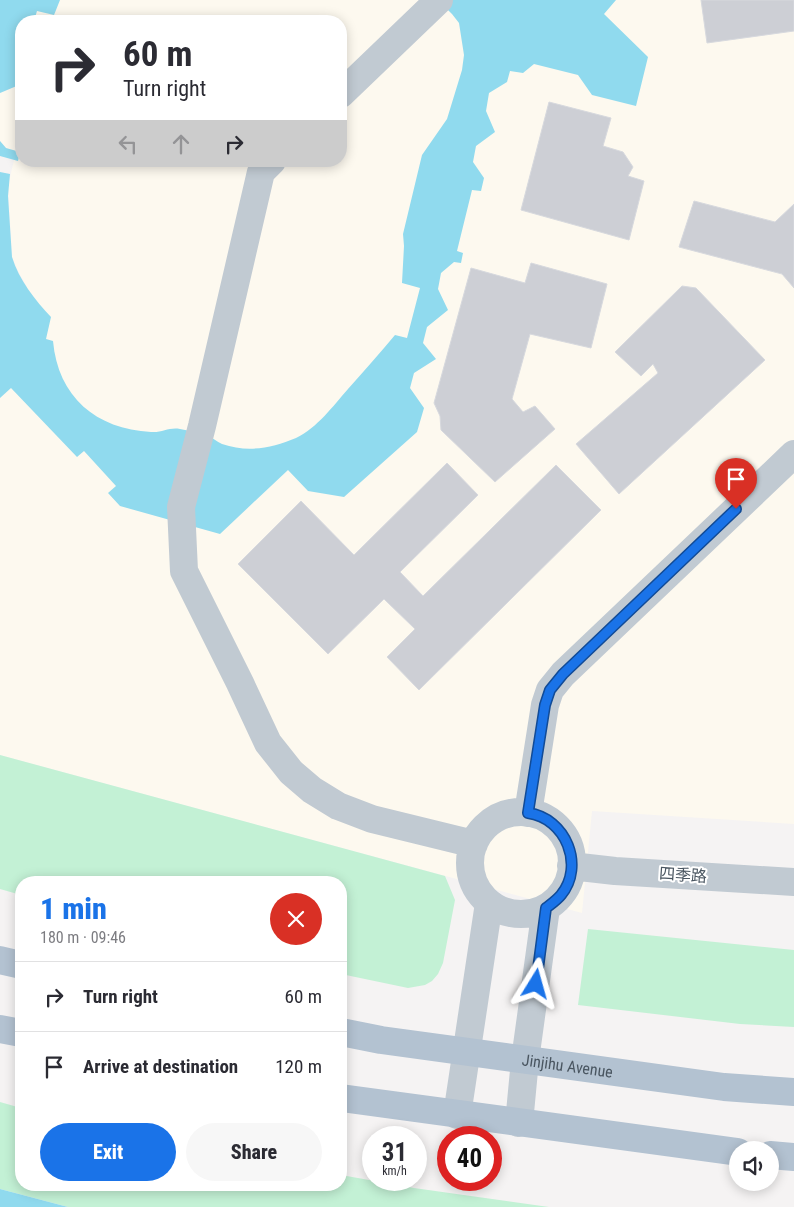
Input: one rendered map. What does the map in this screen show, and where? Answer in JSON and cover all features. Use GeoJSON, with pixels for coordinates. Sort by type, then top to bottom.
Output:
{"type":"FeatureCollection","features":[{"type":"Feature","properties":{"kind":"main road"},"geometry":{"type":"LineString","coordinates":[[0,960],[15,964]]}},
{"type":"Feature","properties":{"kind":"main road"},"geometry":{"type":"LineString","coordinates":[[0,1029],[15,1033]]}},
{"type":"Feature","properties":{"kind":"main road","name":"Jinjihu Avenue"},"geometry":{"type":"LineString","coordinates":[[347,1033],[381,1040],[724,1087],[794,1092]]}},
{"type":"Feature","properties":{"kind":"main road"},"geometry":{"type":"LineString","coordinates":[[347,1099],[729,1151]]}},
{"type":"Feature","properties":{"kind":"main road"},"geometry":{"type":"LineString","coordinates":[[779,1156],[794,1157]]}},
{"type":"Feature","properties":{"kind":"street"},"geometry":{"type":"LineString","coordinates":[[347,88],[433,5]]}},
{"type":"Feature","properties":{"kind":"street"},"geometry":{"type":"LineString","coordinates":[[266,167],[261,172],[202,426],[181,507],[184,571],[268,743],[290,772],[312,790],[338,806],[372,819],[474,844]]}},
{"type":"Feature","properties":{"kind":"street"},"geometry":{"type":"LineString","coordinates":[[528,813],[545,705],[550,690],[563,674],[794,454]]}},
{"type":"Feature","properties":{"kind":"street"},"geometry":{"type":"LineString","coordinates":[[514,812],[528,813],[552,823],[565,838],[572,857],[570,877],[561,895],[546,908],[527,914],[507,912],[489,903],[476,888],[470,869],[471,849],[480,831],[495,818],[514,812]]}},
{"type":"Feature","properties":{"kind":"street","name":"四季路"},"geometry":{"type":"LineString","coordinates":[[571,866],[615,871],[794,882]]}},
{"type":"Feature","properties":{"kind":"street"},"geometry":{"type":"LineString","coordinates":[[457,1115],[489,903]]}},
{"type":"Feature","properties":{"kind":"street"},"geometry":{"type":"LineString","coordinates":[[519,1123],[525,1060],[546,908]]}},
{"type":"Feature","properties":{"kind":"shaded area"},"geometry":{"type":"Polygon","coordinates":[[[60,0],[794,0],[794,824],[592,811],[582,913],[0,755],[0,309],[27,287],[12,257],[8,186],[14,160],[15,167],[347,167],[347,15],[35,15],[36,11],[60,0]]]}},
{"type":"Feature","properties":{"kind":"shaded area"},"geometry":{"type":"Polygon","coordinates":[[[15,87],[15,158],[0,141],[0,93],[15,87]]]}},
{"type":"Feature","properties":{"kind":"green space"},"geometry":{"type":"Polygon","coordinates":[[[0,755],[445,876],[455,900],[443,963],[438,974],[425,985],[408,988],[347,975],[347,876],[15,876],[15,893],[0,889],[0,755]]]}},
{"type":"Feature","properties":{"kind":"green space"},"geometry":{"type":"Polygon","coordinates":[[[588,929],[794,950],[794,1027],[740,1024],[578,1005],[588,929]]]}},
{"type":"Feature","properties":{"kind":"green space"},"geometry":{"type":"Polygon","coordinates":[[[0,1102],[15,1106],[15,1191],[347,1191],[347,1176],[362,1179],[362,1191],[427,1190],[549,1207],[68,1207],[0,1189],[0,1102]]]}},
{"type":"Feature","properties":{"kind":"water"},"geometry":{"type":"Polygon","coordinates":[[[0,0],[60,0],[54,15],[37,11],[36,15],[15,15],[15,87],[0,93],[0,0]]]}},
{"type":"Feature","properties":{"kind":"water"},"geometry":{"type":"Polygon","coordinates":[[[438,0],[616,0],[604,14],[648,57],[636,106],[592,95],[578,75],[534,64],[523,73],[510,71],[507,82],[489,93],[486,111],[495,132],[476,146],[473,162],[484,178],[481,191],[472,190],[457,251],[463,253],[461,263],[454,262],[441,273],[438,289],[448,310],[427,327],[423,343],[436,359],[414,373],[410,388],[424,408],[417,432],[344,497],[308,491],[288,470],[220,534],[120,506],[108,493],[116,486],[84,451],[77,457],[11,388],[0,398],[0,172],[10,174],[8,196],[12,257],[28,289],[51,317],[46,339],[53,341],[56,361],[63,378],[72,394],[83,406],[97,417],[131,430],[155,432],[180,429],[203,434],[232,447],[251,449],[269,447],[296,438],[311,429],[324,416],[395,335],[407,338],[420,288],[402,283],[403,234],[422,155],[447,119],[462,70],[464,55],[459,23],[438,0]]]}},
{"type":"Feature","properties":{"kind":"water"},"geometry":{"type":"Polygon","coordinates":[[[0,141],[6,148],[15,151],[15,160],[0,156],[0,141]]]}},
{"type":"Feature","properties":{"kind":"water"},"geometry":{"type":"Polygon","coordinates":[[[0,1189],[68,1207],[0,1207],[0,1189]]]}},
{"type":"Feature","properties":{"kind":"building"},"geometry":{"type":"Polygon","coordinates":[[[701,0],[794,0],[794,31],[707,43],[701,0]]]}},
{"type":"Feature","properties":{"kind":"building"},"geometry":{"type":"Polygon","coordinates":[[[549,102],[611,118],[603,146],[623,152],[633,167],[628,176],[644,181],[629,240],[521,210],[549,102]]]}},
{"type":"Feature","properties":{"kind":"building"},"geometry":{"type":"Polygon","coordinates":[[[694,201],[775,222],[794,204],[794,288],[782,274],[679,247],[694,201]]]}},
{"type":"Feature","properties":{"kind":"building"},"geometry":{"type":"Polygon","coordinates":[[[531,263],[607,284],[591,348],[530,334],[512,399],[523,412],[535,406],[555,429],[495,482],[441,430],[440,416],[434,403],[471,268],[525,283],[531,263]]]}},
{"type":"Feature","properties":{"kind":"building"},"geometry":{"type":"Polygon","coordinates":[[[682,286],[696,288],[765,360],[619,494],[576,444],[658,373],[653,364],[641,376],[615,352],[682,286]]]}},
{"type":"Feature","properties":{"kind":"building"},"geometry":{"type":"Polygon","coordinates":[[[447,463],[478,495],[400,572],[423,596],[556,465],[601,510],[419,690],[387,657],[415,629],[384,599],[328,654],[238,564],[301,501],[354,555],[447,463]]]}},
{"type":"Feature","properties":{"kind":"route"},"geometry":{"type":"LineString","coordinates":[[536,984],[546,908],[561,895],[570,877],[572,857],[565,838],[552,823],[528,813],[545,705],[550,690],[563,674],[736,509]]}}]}
